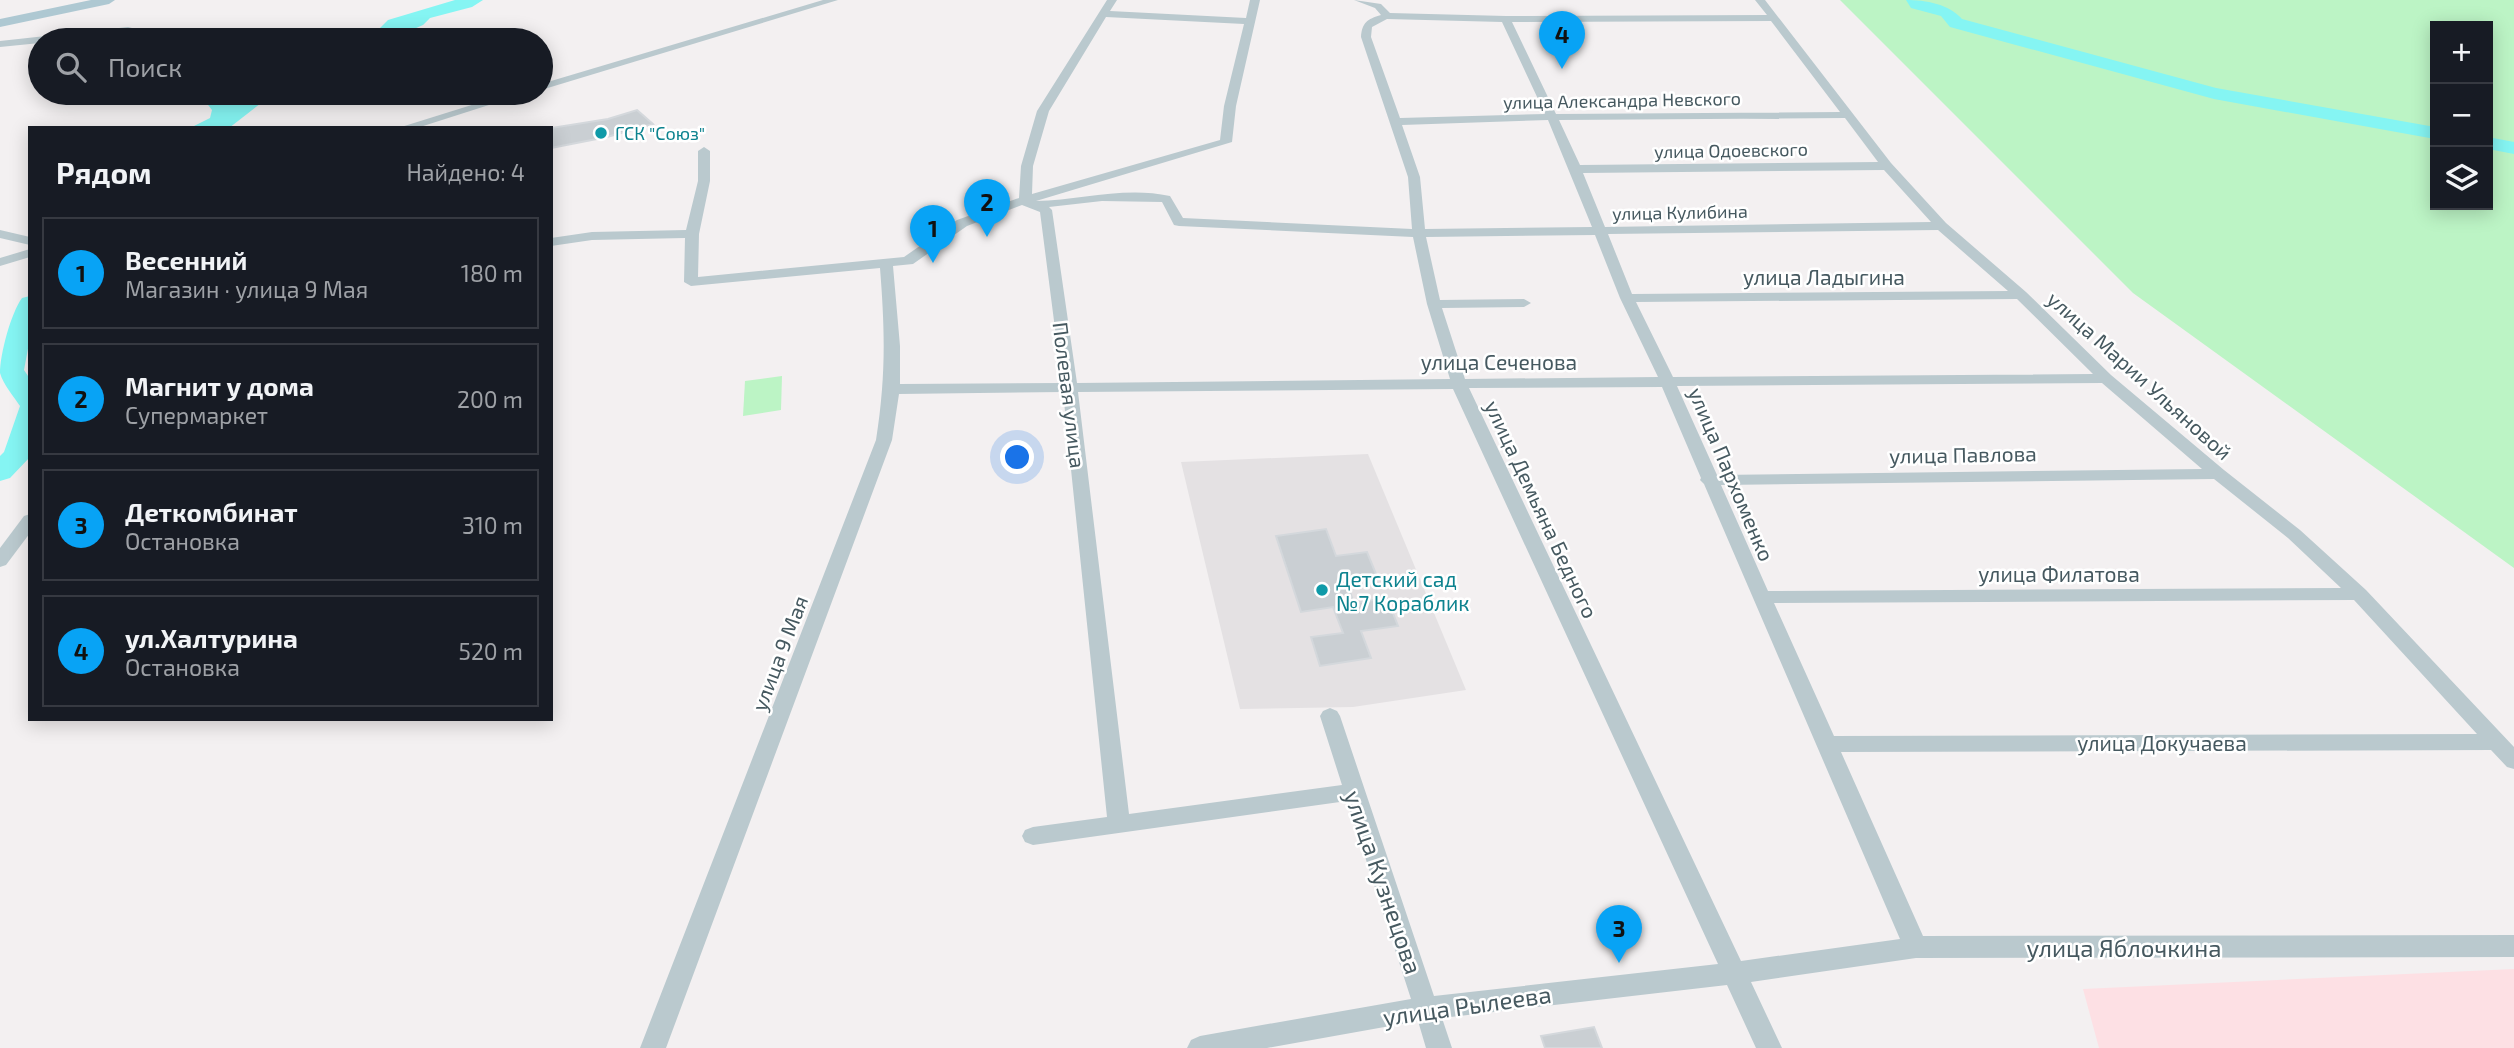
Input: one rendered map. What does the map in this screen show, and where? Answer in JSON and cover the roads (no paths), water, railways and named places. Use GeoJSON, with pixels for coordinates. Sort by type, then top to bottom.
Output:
{"type":"FeatureCollection","features":[{"type":"Feature","properties":{"kind":"main road"},"geometry":{"type":"LineString","coordinates":[[2,20],[108,0]]}},
{"type":"Feature","properties":{"kind":"street"},"geometry":{"type":"LineString","coordinates":[[553,83],[833,0]]}},
{"type":"Feature","properties":{"kind":"street"},"geometry":{"type":"LineString","coordinates":[[704,151],[704,181],[692,233],[691,282],[908,261],[962,223],[1226,142],[1230,106],[1255,0]]}},
{"type":"Feature","properties":{"kind":"street"},"geometry":{"type":"LineString","coordinates":[[1359,0],[1378,6],[1387,16],[1506,19],[1774,18]]}},
{"type":"Feature","properties":{"kind":"street","name":"улица Марии Ульяновой"},"geometry":{"type":"LineString","coordinates":[[1760,0],[1887,166],[1941,226],[2021,295],[2106,377],[2218,474],[2294,534],[2358,594],[2514,761]]}},
{"type":"Feature","properties":{"kind":"street"},"geometry":{"type":"LineString","coordinates":[[1108,7],[1249,21]]}},
{"type":"Feature","properties":{"kind":"street","name":"Полевая улица"},"geometry":{"type":"LineString","coordinates":[[1108,7],[1085,39],[1044,111],[1027,166],[1032,202],[1046,210],[1070,387],[1119,824]]}},
{"type":"Feature","properties":{"kind":"street","name":"улица Демьяна Бедного"},"geometry":{"type":"LineString","coordinates":[[1387,16],[1373,20],[1365,31],[1414,177],[1419,233],[1434,304],[1458,382],[1769,1048]]}},
{"type":"Feature","properties":{"kind":"street","name":"улица Пархоменко"},"geometry":{"type":"LineString","coordinates":[[1506,19],[1576,170],[1627,298],[1667,381],[1708,480],[1828,744],[1916,947]]}},
{"type":"Feature","properties":{"kind":"street"},"geometry":{"type":"LineString","coordinates":[[0,44],[28,41]]}},
{"type":"Feature","properties":{"kind":"street"},"geometry":{"type":"LineString","coordinates":[[411,126],[481,105]]}},
{"type":"Feature","properties":{"kind":"street","name":"улица Александра Невского"},"geometry":{"type":"LineString","coordinates":[[1395,122],[1551,117],[1848,115]]}},
{"type":"Feature","properties":{"kind":"street","name":"улица Одоевского"},"geometry":{"type":"LineString","coordinates":[[1576,170],[1887,166]]}},
{"type":"Feature","properties":{"kind":"street"},"geometry":{"type":"LineString","coordinates":[[1032,202],[1092,196],[1109,176]]}},
{"type":"Feature","properties":{"kind":"street","name":"улица Кулибина"},"geometry":{"type":"LineString","coordinates":[[1092,196],[1166,199],[1179,222],[1419,233],[1941,226]]}},
{"type":"Feature","properties":{"kind":"street"},"geometry":{"type":"LineString","coordinates":[[553,242],[617,234],[692,233]]}},
{"type":"Feature","properties":{"kind":"street"},"geometry":{"type":"LineString","coordinates":[[0,234],[28,241]]}},
{"type":"Feature","properties":{"kind":"street"},"geometry":{"type":"LineString","coordinates":[[0,262],[28,254]]}},
{"type":"Feature","properties":{"kind":"street","name":"улица 9 Мая"},"geometry":{"type":"LineString","coordinates":[[653,1048],[880,451],[892,389],[893,346],[887,263]]}},
{"type":"Feature","properties":{"kind":"street","name":"улица Ладыгина"},"geometry":{"type":"LineString","coordinates":[[1627,298],[2021,295]]}},
{"type":"Feature","properties":{"kind":"street"},"geometry":{"type":"LineString","coordinates":[[1434,304],[1524,303]]}},
{"type":"Feature","properties":{"kind":"street","name":"улица Сеченова"},"geometry":{"type":"LineString","coordinates":[[892,389],[2106,377]]}},
{"type":"Feature","properties":{"kind":"street","name":"улица Павлова"},"geometry":{"type":"LineString","coordinates":[[1708,480],[2218,474]]}},
{"type":"Feature","properties":{"kind":"street"},"geometry":{"type":"LineString","coordinates":[[0,561],[28,523]]}},
{"type":"Feature","properties":{"kind":"street","name":"улица Филатова"},"geometry":{"type":"LineString","coordinates":[[1760,597],[2358,594]]}},
{"type":"Feature","properties":{"kind":"street","name":"улица Кузнецова"},"geometry":{"type":"LineString","coordinates":[[1330,716],[1439,1048]]}},
{"type":"Feature","properties":{"kind":"street","name":"улица Докучаева"},"geometry":{"type":"LineString","coordinates":[[1828,744],[2496,742]]}},
{"type":"Feature","properties":{"kind":"street"},"geometry":{"type":"LineString","coordinates":[[1033,836],[1353,792]]}},
{"type":"Feature","properties":{"kind":"street","name":"улица Яблочкина"},"geometry":{"type":"LineString","coordinates":[[1735,972],[1916,947],[2514,946]]}},
{"type":"Feature","properties":{"kind":"street","name":"улица Рылеева"},"geometry":{"type":"LineString","coordinates":[[1200,1048],[1427,1008],[1735,972]]}},
{"type":"Feature","properties":{"kind":"water"},"geometry":{"type":"Polygon","coordinates":[[[455,0],[483,0],[472,7],[430,18],[416,28],[380,28],[388,20],[455,0]]]}},
{"type":"Feature","properties":{"kind":"water"},"geometry":{"type":"Polygon","coordinates":[[[208,105],[259,105],[232,126],[194,126],[210,118],[212,110],[208,105]]]}},
{"type":"Feature","properties":{"kind":"waterway"},"geometry":{"type":"LineString","coordinates":[[1914,0],[1917,5],[1947,12],[1956,23],[2214,93],[2430,132]]}},
{"type":"Feature","properties":{"kind":"waterway"},"geometry":{"type":"LineString","coordinates":[[2493,144],[2514,148]]}},
{"type":"Feature","properties":{"kind":"waterway"},"geometry":{"type":"LineString","coordinates":[[28,307],[20,324],[11,370],[28,398]]}},
{"type":"Feature","properties":{"kind":"waterway"},"geometry":{"type":"LineString","coordinates":[[0,472],[17,455],[28,419]]}},
{"type":"Feature","properties":{"kind":"place","name":"ул.Халтурина"},"geometry":{"type":"Point","coordinates":[1562,69]}},
{"type":"Feature","properties":{"kind":"place","name":"ГСК \"Союз\""},"geometry":{"type":"Point","coordinates":[601,133]}},
{"type":"Feature","properties":{"kind":"place","name":"Магнит у дома"},"geometry":{"type":"Point","coordinates":[987,237]}},
{"type":"Feature","properties":{"kind":"place","name":"Весенний"},"geometry":{"type":"Point","coordinates":[933,263]}},
{"type":"Feature","properties":{"kind":"place","name":"Детский сад №7 Кораблик"},"geometry":{"type":"Point","coordinates":[1322,590]}},
{"type":"Feature","properties":{"kind":"place","name":"Деткомбинат"},"geometry":{"type":"Point","coordinates":[1619,963]}}]}
